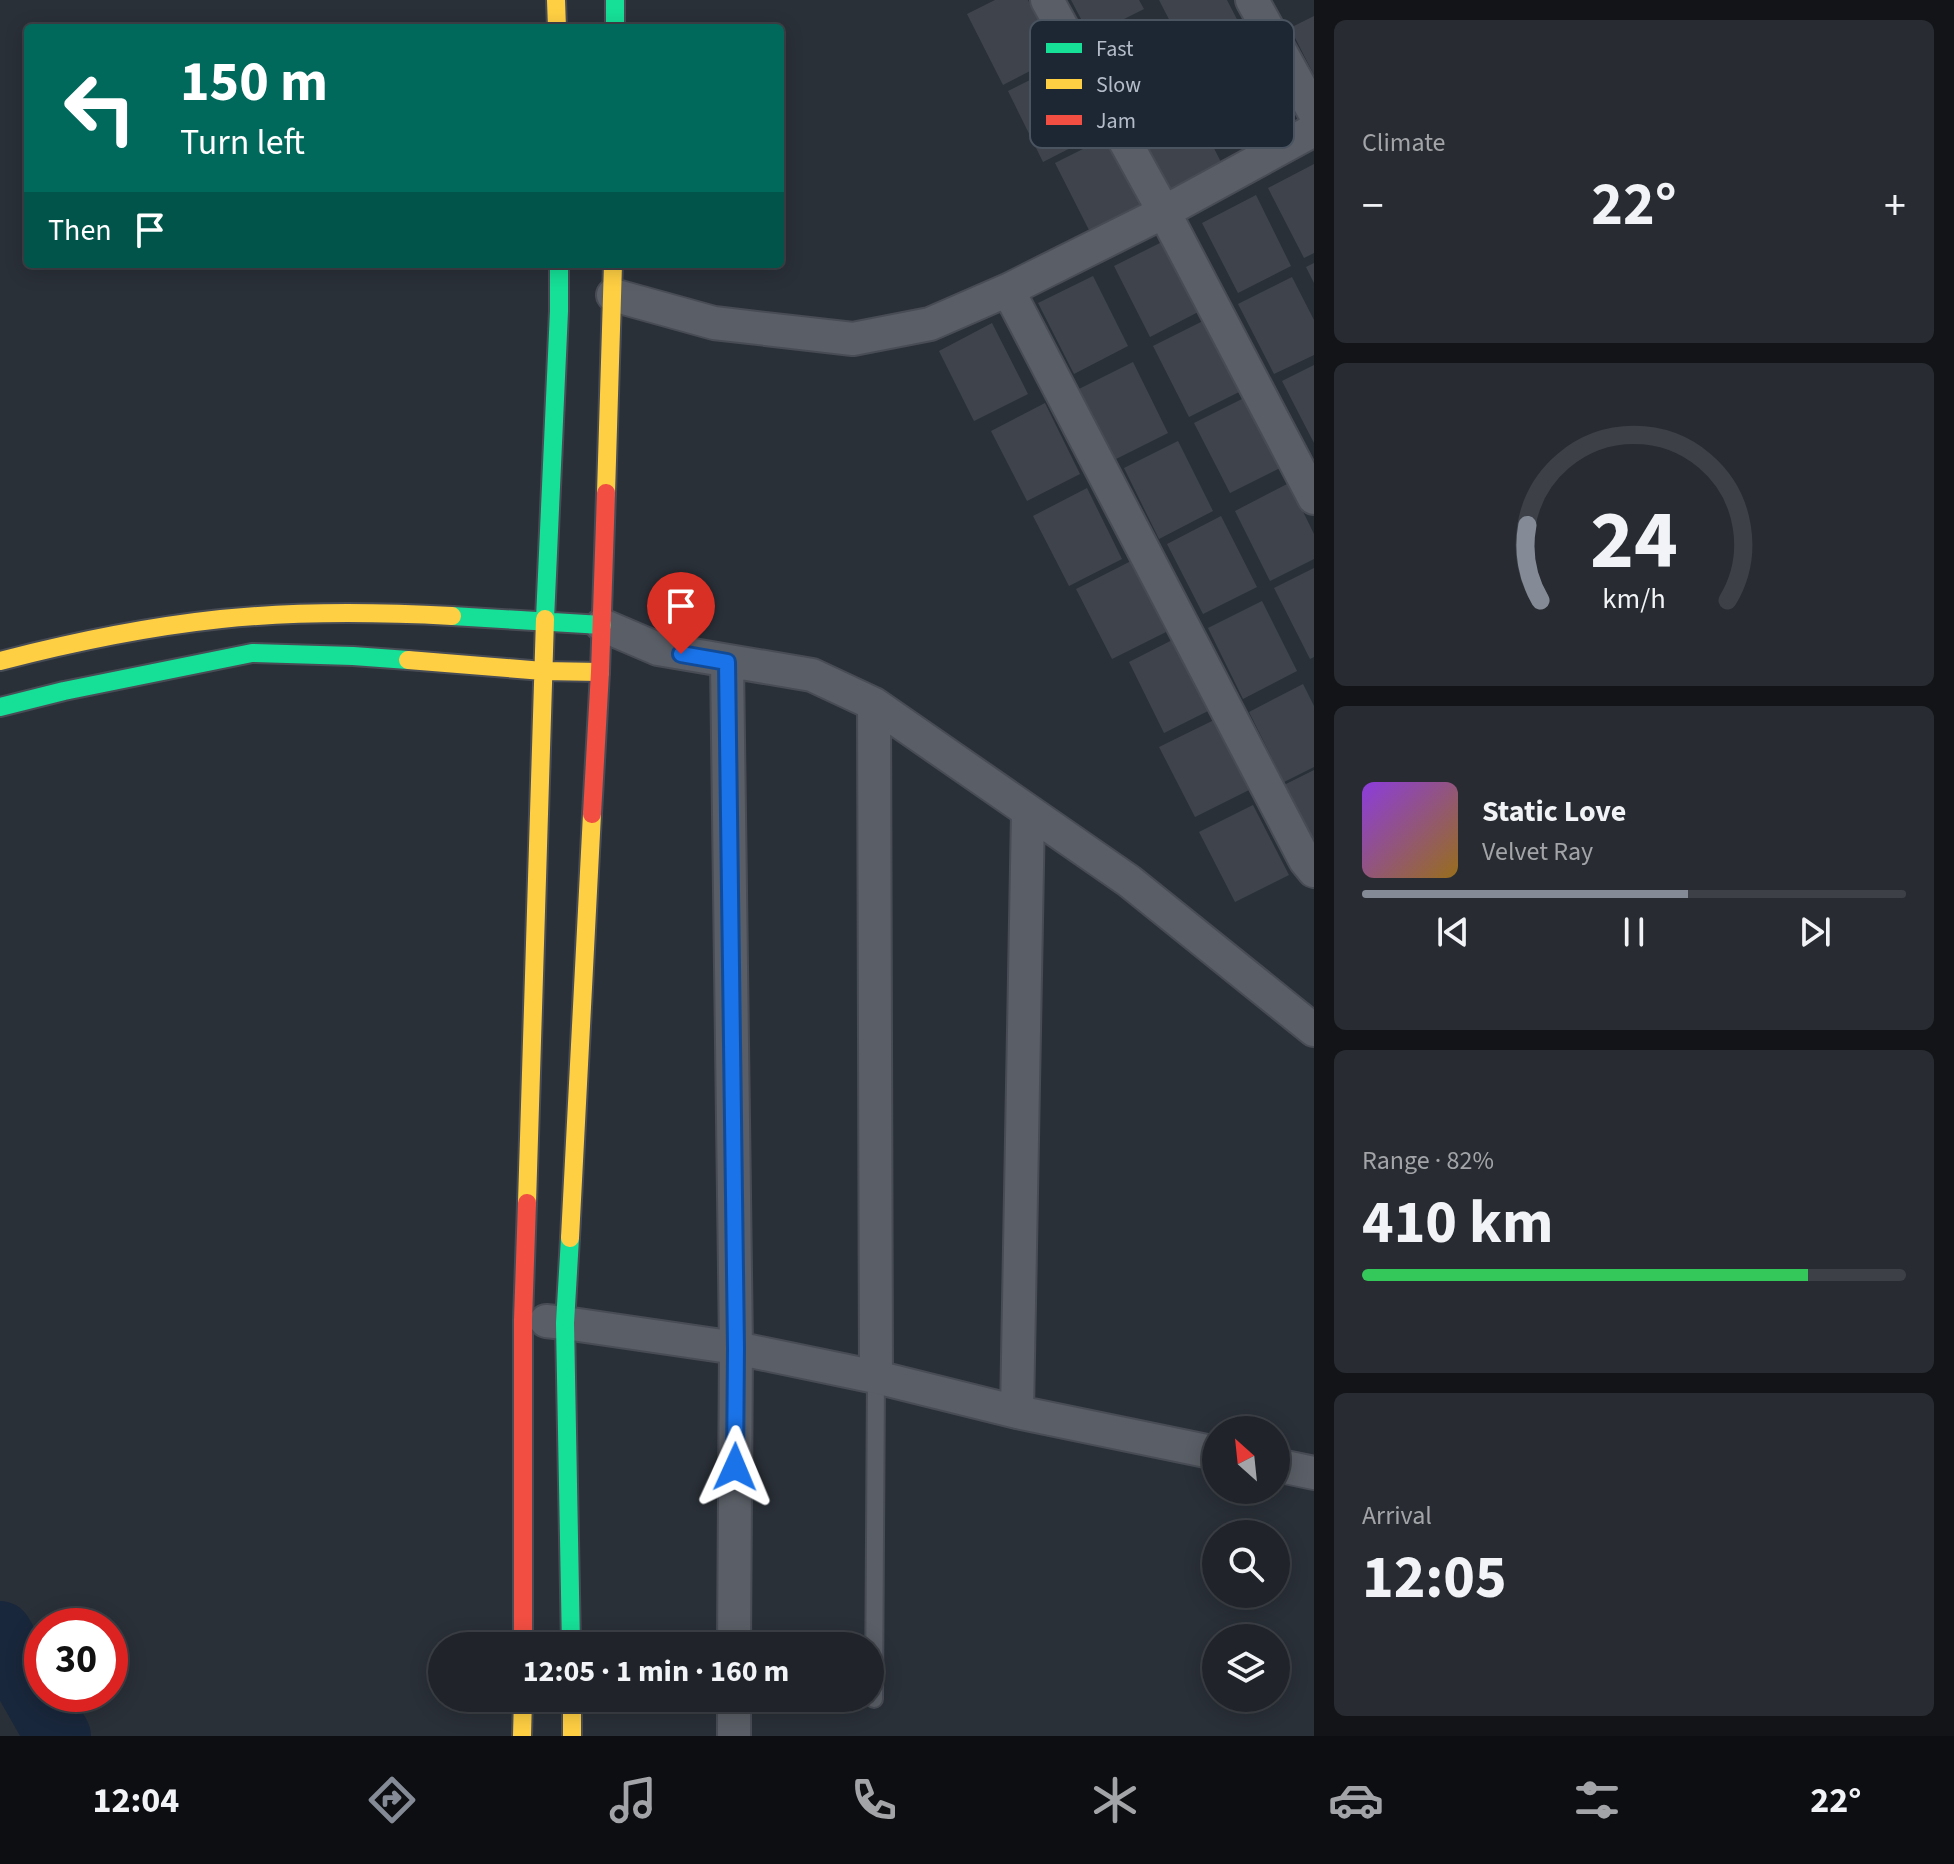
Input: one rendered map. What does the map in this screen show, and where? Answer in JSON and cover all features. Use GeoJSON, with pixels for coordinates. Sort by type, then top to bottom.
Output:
{"type":"FeatureCollection","features":[{"type":"Feature","properties":{"kind":"main road"},"geometry":{"type":"LineString","coordinates":[[556,0],[557,24]]}},
{"type":"Feature","properties":{"kind":"main road"},"geometry":{"type":"LineString","coordinates":[[615,0],[615,24]]}},
{"type":"Feature","properties":{"kind":"main road"},"geometry":{"type":"LineString","coordinates":[[523,1632],[523,1320],[559,268]]}},
{"type":"Feature","properties":{"kind":"main road"},"geometry":{"type":"LineString","coordinates":[[571,1632],[565,1323],[600,672],[613,280]]}},
{"type":"Feature","properties":{"kind":"main road"},"geometry":{"type":"LineString","coordinates":[[0,661],[121,633],[210,621],[299,614],[402,614],[602,625]]}},
{"type":"Feature","properties":{"kind":"main road"},"geometry":{"type":"LineString","coordinates":[[0,707],[252,653],[353,656],[543,671],[600,672]]}},
{"type":"Feature","properties":{"kind":"main road"},"geometry":{"type":"LineString","coordinates":[[522,1736],[523,1712]]}},
{"type":"Feature","properties":{"kind":"main road"},"geometry":{"type":"LineString","coordinates":[[572,1712],[572,1736]]}},
{"type":"Feature","properties":{"kind":"street"},"geometry":{"type":"LineString","coordinates":[[1047,0],[1058,20]]}},
{"type":"Feature","properties":{"kind":"street"},"geometry":{"type":"LineString","coordinates":[[1252,0],[1263,20]]}},
{"type":"Feature","properties":{"kind":"street"},"geometry":{"type":"LineString","coordinates":[[1294,76],[1314,112]]}},
{"type":"Feature","properties":{"kind":"street"},"geometry":{"type":"LineString","coordinates":[[1294,141],[1314,130]]}},
{"type":"Feature","properties":{"kind":"street"},"geometry":{"type":"LineString","coordinates":[[1129,148],[1314,498]]}},
{"type":"Feature","properties":{"kind":"street"},"geometry":{"type":"LineString","coordinates":[[613,280],[714,323],[853,339],[930,324],[1008,290],[1164,212],[1281,148]]}},
{"type":"Feature","properties":{"kind":"street"},"geometry":{"type":"LineString","coordinates":[[1008,290],[1305,860],[1314,871]]}},
{"type":"Feature","properties":{"kind":"street"},"geometry":{"type":"LineString","coordinates":[[602,625],[658,649],[812,675],[874,704],[1129,881],[1314,1030]]}},
{"type":"Feature","properties":{"kind":"street"},"geometry":{"type":"LineString","coordinates":[[600,672],[658,649]]}},
{"type":"Feature","properties":{"kind":"street"},"geometry":{"type":"LineString","coordinates":[[727,662],[736,1348],[734,1632]]}},
{"type":"Feature","properties":{"kind":"street"},"geometry":{"type":"LineString","coordinates":[[874,704],[876,1377]]}},
{"type":"Feature","properties":{"kind":"street"},"geometry":{"type":"LineString","coordinates":[[1017,1412],[1028,812]]}},
{"type":"Feature","properties":{"kind":"street"},"geometry":{"type":"LineString","coordinates":[[523,1320],[565,1323],[736,1348],[1202,1450]]}},
{"type":"Feature","properties":{"kind":"street"},"geometry":{"type":"LineString","coordinates":[[1290,1468],[1314,1473]]}},
{"type":"Feature","properties":{"kind":"street"},"geometry":{"type":"LineString","coordinates":[[734,1712],[734,1736]]}},
{"type":"Feature","properties":{"kind":"lane"},"geometry":{"type":"LineString","coordinates":[[874,1632],[876,1377]]}},
{"type":"Feature","properties":{"kind":"building"},"geometry":{"type":"Polygon","coordinates":[[[995,0],[1028,0],[1038,20],[1030,20],[1030,71],[1003,85],[967,14],[995,0]]]}},
{"type":"Feature","properties":{"kind":"building"},"geometry":{"type":"Polygon","coordinates":[[[1071,0],[1139,0],[1144,9],[1122,20],[1082,20],[1071,0]]]}},
{"type":"Feature","properties":{"kind":"building"},"geometry":{"type":"Polygon","coordinates":[[[1159,0],[1227,0],[1237,20],[1169,20],[1159,0]]]}},
{"type":"Feature","properties":{"kind":"building"},"geometry":{"type":"Polygon","coordinates":[[[1314,16],[1314,75],[1294,36],[1294,26],[1314,16]]]}},
{"type":"Feature","properties":{"kind":"building"},"geometry":{"type":"Polygon","coordinates":[[[1030,80],[1030,136],[1008,91],[1030,80]]]}},
{"type":"Feature","properties":{"kind":"building"},"geometry":{"type":"Polygon","coordinates":[[[1036,148],[1070,148],[1043,162],[1036,148]]]}},
{"type":"Feature","properties":{"kind":"building"},"geometry":{"type":"Polygon","coordinates":[[[1085,148],[1115,148],[1145,207],[1091,234],[1055,163],[1085,148]]]}},
{"type":"Feature","properties":{"kind":"building"},"geometry":{"type":"Polygon","coordinates":[[[1146,148],[1214,148],[1225,170],[1171,198],[1146,148]]]}},
{"type":"Feature","properties":{"kind":"building"},"geometry":{"type":"Polygon","coordinates":[[[1314,164],[1314,253],[1304,258],[1268,188],[1314,164]]]}},
{"type":"Feature","properties":{"kind":"building"},"geometry":{"type":"Polygon","coordinates":[[[1256,195],[1291,266],[1238,293],[1202,223],[1256,195]]]}},
{"type":"Feature","properties":{"kind":"building"},"geometry":{"type":"Polygon","coordinates":[[[1168,239],[1204,309],[1150,337],[1114,266],[1168,239]]]}},
{"type":"Feature","properties":{"kind":"building"},"geometry":{"type":"Polygon","coordinates":[[[1314,263],[1314,283],[1306,267],[1314,263]]]}},
{"type":"Feature","properties":{"kind":"building"},"geometry":{"type":"Polygon","coordinates":[[[1093,276],[1128,346],[1074,374],[1038,303],[1093,276]]]}},
{"type":"Feature","properties":{"kind":"building"},"geometry":{"type":"Polygon","coordinates":[[[1292,277],[1314,320],[1314,355],[1274,374],[1238,304],[1292,277]]]}},
{"type":"Feature","properties":{"kind":"building"},"geometry":{"type":"Polygon","coordinates":[[[1207,319],[1243,390],[1189,417],[1153,346],[1207,319]]]}},
{"type":"Feature","properties":{"kind":"building"},"geometry":{"type":"Polygon","coordinates":[[[992,323],[1028,394],[974,421],[939,351],[992,323]]]}},
{"type":"Feature","properties":{"kind":"building"},"geometry":{"type":"Polygon","coordinates":[[[1133,362],[1168,433],[1114,460],[1079,389],[1133,362]]]}},
{"type":"Feature","properties":{"kind":"building"},"geometry":{"type":"Polygon","coordinates":[[[1314,365],[1314,443],[1282,381],[1314,365]]]}},
{"type":"Feature","properties":{"kind":"building"},"geometry":{"type":"Polygon","coordinates":[[[1248,396],[1284,466],[1230,493],[1194,423],[1248,396]]]}},
{"type":"Feature","properties":{"kind":"building"},"geometry":{"type":"Polygon","coordinates":[[[1045,403],[1080,474],[1027,501],[991,431],[1045,403]]]}},
{"type":"Feature","properties":{"kind":"building"},"geometry":{"type":"Polygon","coordinates":[[[1178,441],[1213,511],[1159,539],[1124,468],[1178,441]]]}},
{"type":"Feature","properties":{"kind":"building"},"geometry":{"type":"Polygon","coordinates":[[[1289,483],[1314,534],[1314,559],[1270,581],[1235,511],[1289,483]]]}},
{"type":"Feature","properties":{"kind":"building"},"geometry":{"type":"Polygon","coordinates":[[[1087,488],[1122,559],[1069,586],[1033,516],[1087,488]]]}},
{"type":"Feature","properties":{"kind":"building"},"geometry":{"type":"Polygon","coordinates":[[[1221,516],[1257,587],[1203,614],[1167,544],[1221,516]]]}},
{"type":"Feature","properties":{"kind":"building"},"geometry":{"type":"Polygon","coordinates":[[[1131,561],[1166,632],[1112,659],[1076,589],[1131,561]]]}},
{"type":"Feature","properties":{"kind":"building"},"geometry":{"type":"Polygon","coordinates":[[[1314,568],[1314,657],[1310,659],[1274,588],[1314,568]]]}},
{"type":"Feature","properties":{"kind":"building"},"geometry":{"type":"Polygon","coordinates":[[[1262,601],[1297,671],[1243,699],[1208,628],[1262,601]]]}},
{"type":"Feature","properties":{"kind":"building"},"geometry":{"type":"Polygon","coordinates":[[[1182,635],[1218,706],[1164,733],[1129,662],[1182,635]]]}},
{"type":"Feature","properties":{"kind":"building"},"geometry":{"type":"Polygon","coordinates":[[[1303,684],[1314,706],[1314,767],[1284,782],[1249,712],[1303,684]]]}},
{"type":"Feature","properties":{"kind":"building"},"geometry":{"type":"Polygon","coordinates":[[[1214,720],[1249,790],[1195,817],[1159,747],[1214,720]]]}},
{"type":"Feature","properties":{"kind":"building"},"geometry":{"type":"Polygon","coordinates":[[[1314,770],[1314,845],[1284,785],[1314,770]]]}},
{"type":"Feature","properties":{"kind":"building"},"geometry":{"type":"Polygon","coordinates":[[[1253,805],[1289,875],[1235,902],[1199,832],[1253,805]]]}},
{"type":"Feature","properties":{"kind":"waterway"},"geometry":{"type":"LineString","coordinates":[[0,1634],[58,1736]]}},
{"type":"Feature","properties":{"kind":"traffic: fast"},"geometry":{"type":"LineString","coordinates":[[615,0],[615,24]]}},
{"type":"Feature","properties":{"kind":"traffic: fast"},"geometry":{"type":"LineString","coordinates":[[545,619],[559,268]]}},
{"type":"Feature","properties":{"kind":"traffic: fast"},"geometry":{"type":"LineString","coordinates":[[452,616],[602,625]]}},
{"type":"Feature","properties":{"kind":"traffic: fast"},"geometry":{"type":"LineString","coordinates":[[0,707],[252,653],[408,660]]}},
{"type":"Feature","properties":{"kind":"traffic: fast"},"geometry":{"type":"LineString","coordinates":[[570,1238],[565,1323],[571,1632]]}},
{"type":"Feature","properties":{"kind":"traffic: slow"},"geometry":{"type":"LineString","coordinates":[[556,0],[557,24]]}},
{"type":"Feature","properties":{"kind":"traffic: slow"},"geometry":{"type":"LineString","coordinates":[[606,493],[613,268]]}},
{"type":"Feature","properties":{"kind":"traffic: slow"},"geometry":{"type":"LineString","coordinates":[[0,661],[110,636],[221,619],[336,613],[452,616]]}},
{"type":"Feature","properties":{"kind":"traffic: slow"},"geometry":{"type":"LineString","coordinates":[[527,1203],[545,619]]}},
{"type":"Feature","properties":{"kind":"traffic: slow"},"geometry":{"type":"LineString","coordinates":[[408,660],[543,671],[600,672]]}},
{"type":"Feature","properties":{"kind":"traffic: slow"},"geometry":{"type":"LineString","coordinates":[[570,1238],[592,814]]}},
{"type":"Feature","properties":{"kind":"traffic: slow"},"geometry":{"type":"LineString","coordinates":[[522,1736],[523,1712]]}},
{"type":"Feature","properties":{"kind":"traffic: slow"},"geometry":{"type":"LineString","coordinates":[[572,1712],[572,1736]]}},
{"type":"Feature","properties":{"kind":"traffic: jam"},"geometry":{"type":"LineString","coordinates":[[592,814],[606,493]]}},
{"type":"Feature","properties":{"kind":"traffic: jam"},"geometry":{"type":"LineString","coordinates":[[523,1632],[523,1320],[527,1203]]}},
{"type":"Feature","properties":{"kind":"route"},"geometry":{"type":"LineString","coordinates":[[681,654],[727,662],[735,1467]]}}]}
